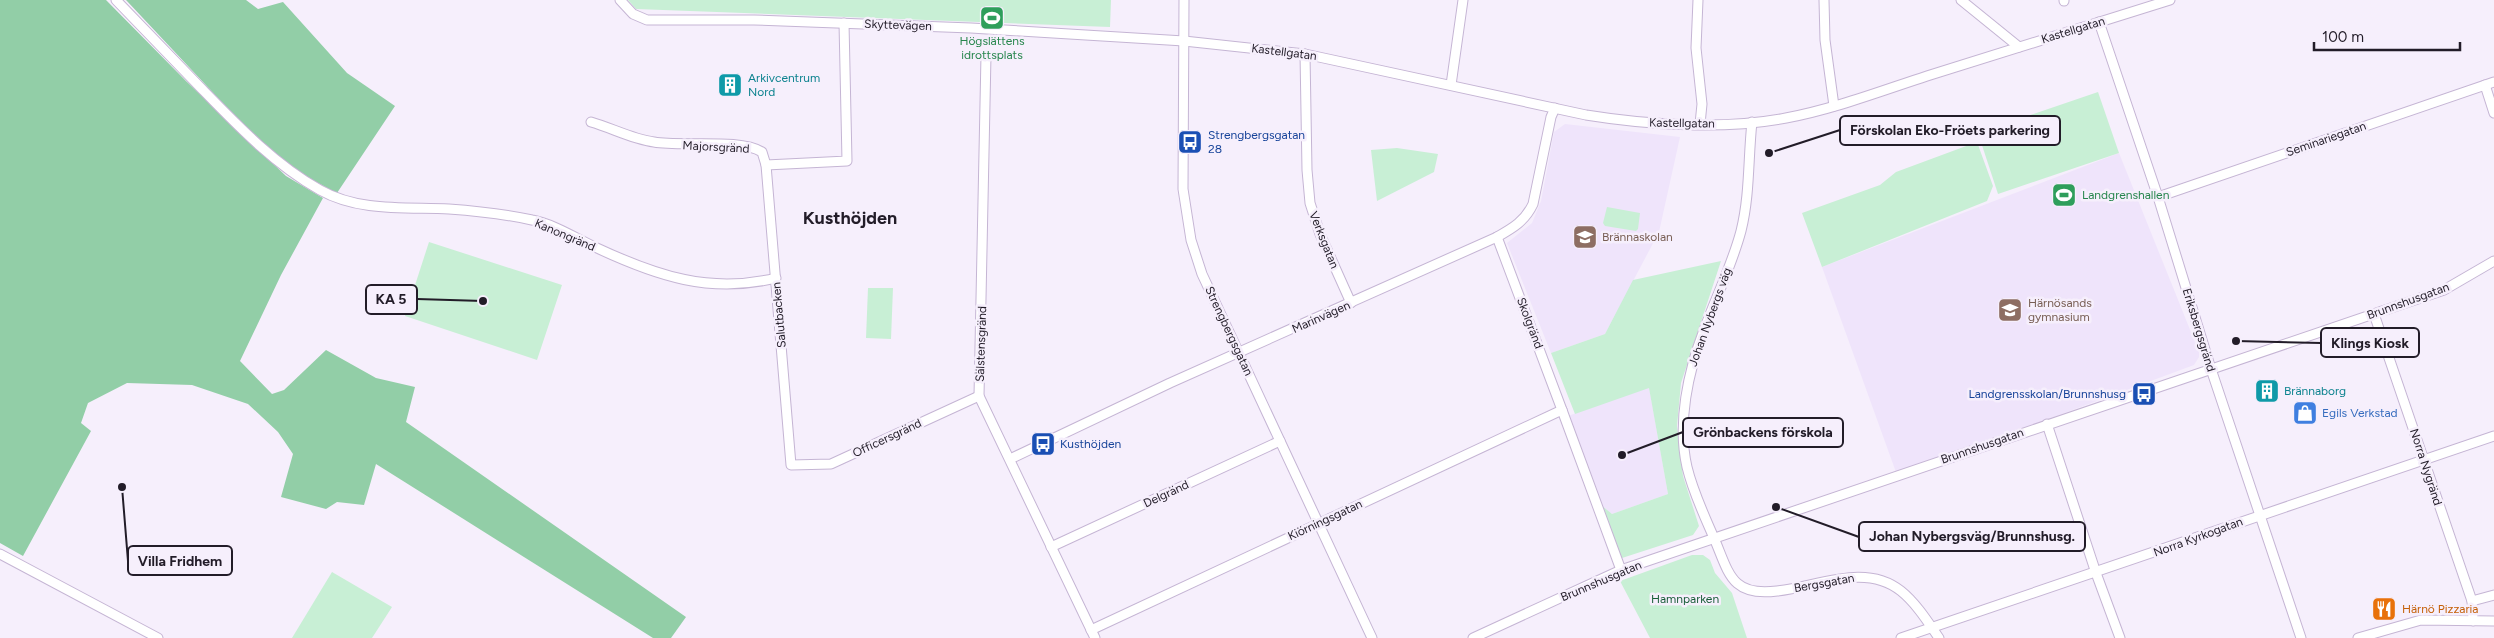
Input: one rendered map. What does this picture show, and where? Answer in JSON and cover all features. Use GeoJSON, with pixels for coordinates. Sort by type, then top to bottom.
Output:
{"type":"FeatureCollection","features":[{"type":"Feature","properties":{"kind":"street","name":"Kanongränd"},"geometry":{"type":"LineString","coordinates":[[116,0],[229,117],[266,152],[320,190],[349,202],[422,209],[476,211],[534,220],[626,261],[674,279],[698,283],[736,284],[776,278]]}},
{"type":"Feature","properties":{"kind":"street","name":"Skyttevägen"},"geometry":{"type":"LineString","coordinates":[[620,0],[633,14],[647,20],[844,23],[1054,31],[1184,41]]}},
{"type":"Feature","properties":{"kind":"street","name":"Strengbergsgatan"},"geometry":{"type":"LineString","coordinates":[[1184,0],[1183,161],[1186,213],[1202,274],[1372,638]]}},
{"type":"Feature","properties":{"kind":"street"},"geometry":{"type":"LineString","coordinates":[[1451,85],[1463,0]]}},
{"type":"Feature","properties":{"kind":"street"},"geometry":{"type":"LineString","coordinates":[[1698,0],[1696,48],[1702,104],[1700,124]]}},
{"type":"Feature","properties":{"kind":"street"},"geometry":{"type":"LineString","coordinates":[[1824,0],[1825,40],[1834,106]]}},
{"type":"Feature","properties":{"kind":"street"},"geometry":{"type":"LineString","coordinates":[[1961,0],[2019,47]]}},
{"type":"Feature","properties":{"kind":"street","name":"Kastellgatan"},"geometry":{"type":"LineString","coordinates":[[1184,41],[1305,54],[1555,108],[1625,121],[1700,124],[1752,122],[1785,118],[1834,106],[2170,0]]}},
{"type":"Feature","properties":{"kind":"street","name":"Eriksbergsgränd"},"geometry":{"type":"LineString","coordinates":[[2099,22],[2158,197],[2211,369],[2301,638]]}},
{"type":"Feature","properties":{"kind":"street"},"geometry":{"type":"LineString","coordinates":[[766,165],[847,161],[844,23]]}},
{"type":"Feature","properties":{"kind":"street","name":"Verksgatan"},"geometry":{"type":"LineString","coordinates":[[1305,54],[1307,170],[1310,203],[1320,234],[1351,303]]}},
{"type":"Feature","properties":{"kind":"street","name":"Sälstensgränd"},"geometry":{"type":"LineString","coordinates":[[986,55],[980,396],[1093,634]]}},
{"type":"Feature","properties":{"kind":"street"},"geometry":{"type":"LineString","coordinates":[[2490,83],[2494,113]]}},
{"type":"Feature","properties":{"kind":"street","name":"Seminariegatan"},"geometry":{"type":"LineString","coordinates":[[2158,197],[2490,83]]}},
{"type":"Feature","properties":{"kind":"street","name":"Marinvägen"},"geometry":{"type":"LineString","coordinates":[[1010,459],[1497,237],[1517,226],[1529,213],[1555,108]]}},
{"type":"Feature","properties":{"kind":"street","name":"Majorsgränd"},"geometry":{"type":"LineString","coordinates":[[591,122],[655,142],[690,146],[750,146],[762,152],[766,165]]}},
{"type":"Feature","properties":{"kind":"street","name":"Johan Nybergs väg"},"geometry":{"type":"LineString","coordinates":[[1714,538],[1707,525],[1687,466],[1684,438],[1685,407],[1689,376],[1740,232],[1746,207],[1752,122]]}},
{"type":"Feature","properties":{"kind":"street","name":"Salutbacken"},"geometry":{"type":"LineString","coordinates":[[766,165],[791,465]]}},
{"type":"Feature","properties":{"kind":"street","name":"Skolgränd"},"geometry":{"type":"LineString","coordinates":[[1497,237],[1620,570]]}},
{"type":"Feature","properties":{"kind":"street","name":"Brunnshusgatan"},"geometry":{"type":"LineString","coordinates":[[1473,638],[1620,570],[2444,290],[2494,261]]}},
{"type":"Feature","properties":{"kind":"street","name":"Norra Nygränd"},"geometry":{"type":"LineString","coordinates":[[2374,314],[2472,601],[2473,621]]}},
{"type":"Feature","properties":{"kind":"street","name":"Officersgränd"},"geometry":{"type":"LineString","coordinates":[[791,465],[831,464],[980,396]]}},
{"type":"Feature","properties":{"kind":"street","name":"Kiörningsgatan"},"geometry":{"type":"LineString","coordinates":[[1093,634],[1318,524],[1561,410]]}},
{"type":"Feature","properties":{"kind":"street"},"geometry":{"type":"LineString","coordinates":[[2047,424],[2096,573],[2120,638]]}},
{"type":"Feature","properties":{"kind":"street","name":"Norra Kyrkogatan"},"geometry":{"type":"LineString","coordinates":[[1901,638],[2494,436]]}},
{"type":"Feature","properties":{"kind":"street","name":"Delgränd"},"geometry":{"type":"LineString","coordinates":[[1051,547],[1280,441]]}},
{"type":"Feature","properties":{"kind":"street","name":"Bergsgatan"},"geometry":{"type":"LineString","coordinates":[[1714,538],[1723,564],[1734,582],[1744,589],[1757,592],[1777,591],[1846,577],[1886,581],[1902,592],[1939,638]]}},
{"type":"Feature","properties":{"kind":"street"},"geometry":{"type":"LineString","coordinates":[[0,554],[158,638]]}},
{"type":"Feature","properties":{"kind":"street"},"geometry":{"type":"LineString","coordinates":[[2472,601],[2494,595]]}},
{"type":"Feature","properties":{"kind":"street"},"geometry":{"type":"LineString","coordinates":[[2358,638],[2421,620],[2494,621]]}},
{"type":"Feature","properties":{"kind":"shaded area","name":"Brännaskolan"},"geometry":{"type":"Polygon","coordinates":[[[1565,124],[1680,137],[1659,232],[1605,334],[1551,353],[1507,243],[1532,223],[1541,201],[1554,132],[1565,124]]]}},
{"type":"Feature","properties":{"kind":"shaded area","name":"Härnösands gymnasium"},"geometry":{"type":"Polygon","coordinates":[[[2119,153],[2199,352],[2199,357],[2194,365],[1897,475],[1822,267],[2119,153]]]}},
{"type":"Feature","properties":{"kind":"shaded area"},"geometry":{"type":"Polygon","coordinates":[[[1649,387],[1668,494],[1612,514],[1601,505],[1568,416],[1649,387]]]}},
{"type":"Feature","properties":{"kind":"green space"},"geometry":{"type":"Polygon","coordinates":[[[0,0],[106,0],[186,81],[286,176],[323,198],[281,275],[240,361],[272,394],[284,390],[326,350],[376,378],[415,387],[406,422],[686,617],[671,638],[653,638],[376,464],[364,505],[337,502],[326,509],[281,497],[293,454],[278,432],[248,404],[192,385],[127,383],[88,403],[81,423],[91,431],[23,556],[0,543],[0,0]]]}},
{"type":"Feature","properties":{"kind":"green space"},"geometry":{"type":"Polygon","coordinates":[[[126,0],[246,0],[258,9],[283,2],[347,73],[395,106],[337,193],[301,174],[249,131],[126,0]]]}},
{"type":"Feature","properties":{"kind":"green space","name":"Högslättens idrottsplats"},"geometry":{"type":"Polygon","coordinates":[[[628,0],[1111,0],[1110,27],[636,9],[628,0]]]}},
{"type":"Feature","properties":{"kind":"green space"},"geometry":{"type":"Polygon","coordinates":[[[2098,92],[2119,153],[1998,194],[1978,133],[2098,92]]]}},
{"type":"Feature","properties":{"kind":"green space"},"geometry":{"type":"Polygon","coordinates":[[[1977,142],[1993,186],[1987,201],[1822,267],[1802,213],[1880,185],[1896,172],[1977,142]]]}},
{"type":"Feature","properties":{"kind":"green space"},"geometry":{"type":"Polygon","coordinates":[[[1397,148],[1438,154],[1434,172],[1377,201],[1371,150],[1397,148]]]}},
{"type":"Feature","properties":{"kind":"green space"},"geometry":{"type":"Polygon","coordinates":[[[1607,207],[1640,213],[1638,229],[1636,231],[1605,226],[1603,223],[1607,207]]]}},
{"type":"Feature","properties":{"kind":"green space"},"geometry":{"type":"Polygon","coordinates":[[[429,242],[562,285],[537,360],[405,316],[429,242]]]}},
{"type":"Feature","properties":{"kind":"green space"},"geometry":{"type":"Polygon","coordinates":[[[1721,261],[1681,383],[1677,426],[1683,476],[1699,526],[1693,535],[1622,558],[1618,556],[1601,505],[1612,514],[1668,494],[1649,388],[1575,414],[1551,353],[1605,334],[1633,280],[1721,261]]]}},
{"type":"Feature","properties":{"kind":"green space"},"geometry":{"type":"Polygon","coordinates":[[[868,288],[893,288],[891,339],[866,338],[868,288]]]}},
{"type":"Feature","properties":{"kind":"green space","name":"Hamnparken"},"geometry":{"type":"Polygon","coordinates":[[[1692,555],[1703,555],[1710,560],[1715,573],[1732,593],[1747,638],[1650,638],[1620,581],[1692,555]]]}},
{"type":"Feature","properties":{"kind":"green space"},"geometry":{"type":"Polygon","coordinates":[[[332,572],[392,607],[372,638],[292,638],[332,572]]]}},
{"type":"Feature","properties":{"kind":"place","name":"Högslättens idrottsplats"},"geometry":{"type":"Point","coordinates":[992,18]}},
{"type":"Feature","properties":{"kind":"place","name":"Arkivcentrum Nord"},"geometry":{"type":"Point","coordinates":[730,85]}},
{"type":"Feature","properties":{"kind":"place","name":"Strengbergsgatan 28"},"geometry":{"type":"Point","coordinates":[1190,142]}},
{"type":"Feature","properties":{"kind":"place","name":"Förskolan Eko-Fröets parkering"},"geometry":{"type":"Point","coordinates":[1769,153]}},
{"type":"Feature","properties":{"kind":"place","name":"Landgrenshallen"},"geometry":{"type":"Point","coordinates":[2064,195]}},
{"type":"Feature","properties":{"kind":"place","name":"Brännaskolan"},"geometry":{"type":"Point","coordinates":[1585,237]}},
{"type":"Feature","properties":{"kind":"place","name":"KA 5"},"geometry":{"type":"Point","coordinates":[483,301]}},
{"type":"Feature","properties":{"kind":"place","name":"Härnösands gymnasium"},"geometry":{"type":"Point","coordinates":[2010,310]}},
{"type":"Feature","properties":{"kind":"place","name":"Klings Kiosk"},"geometry":{"type":"Point","coordinates":[2236,341]}},
{"type":"Feature","properties":{"kind":"place","name":"Brännaborg"},"geometry":{"type":"Point","coordinates":[2267,391]}},
{"type":"Feature","properties":{"kind":"place","name":"Landgrensskolan/Brunnshusg"},"geometry":{"type":"Point","coordinates":[2144,394]}},
{"type":"Feature","properties":{"kind":"place","name":"Egils Verkstad"},"geometry":{"type":"Point","coordinates":[2305,413]}},
{"type":"Feature","properties":{"kind":"place","name":"Kusthöjden"},"geometry":{"type":"Point","coordinates":[1043,444]}},
{"type":"Feature","properties":{"kind":"place","name":"Grönbackens förskola"},"geometry":{"type":"Point","coordinates":[1622,455]}},
{"type":"Feature","properties":{"kind":"place","name":"Villa Fridhem"},"geometry":{"type":"Point","coordinates":[122,487]}},
{"type":"Feature","properties":{"kind":"place","name":"Johan Nybergsväg/Brunnshusg."},"geometry":{"type":"Point","coordinates":[1776,507]}},
{"type":"Feature","properties":{"kind":"place","name":"Härnö Pizzaria"},"geometry":{"type":"Point","coordinates":[2384,609]}},
{"type":"Feature","properties":{"kind":"district","name":"Kusthöjden"},"geometry":{"type":"Point","coordinates":[850,218]}}]}
